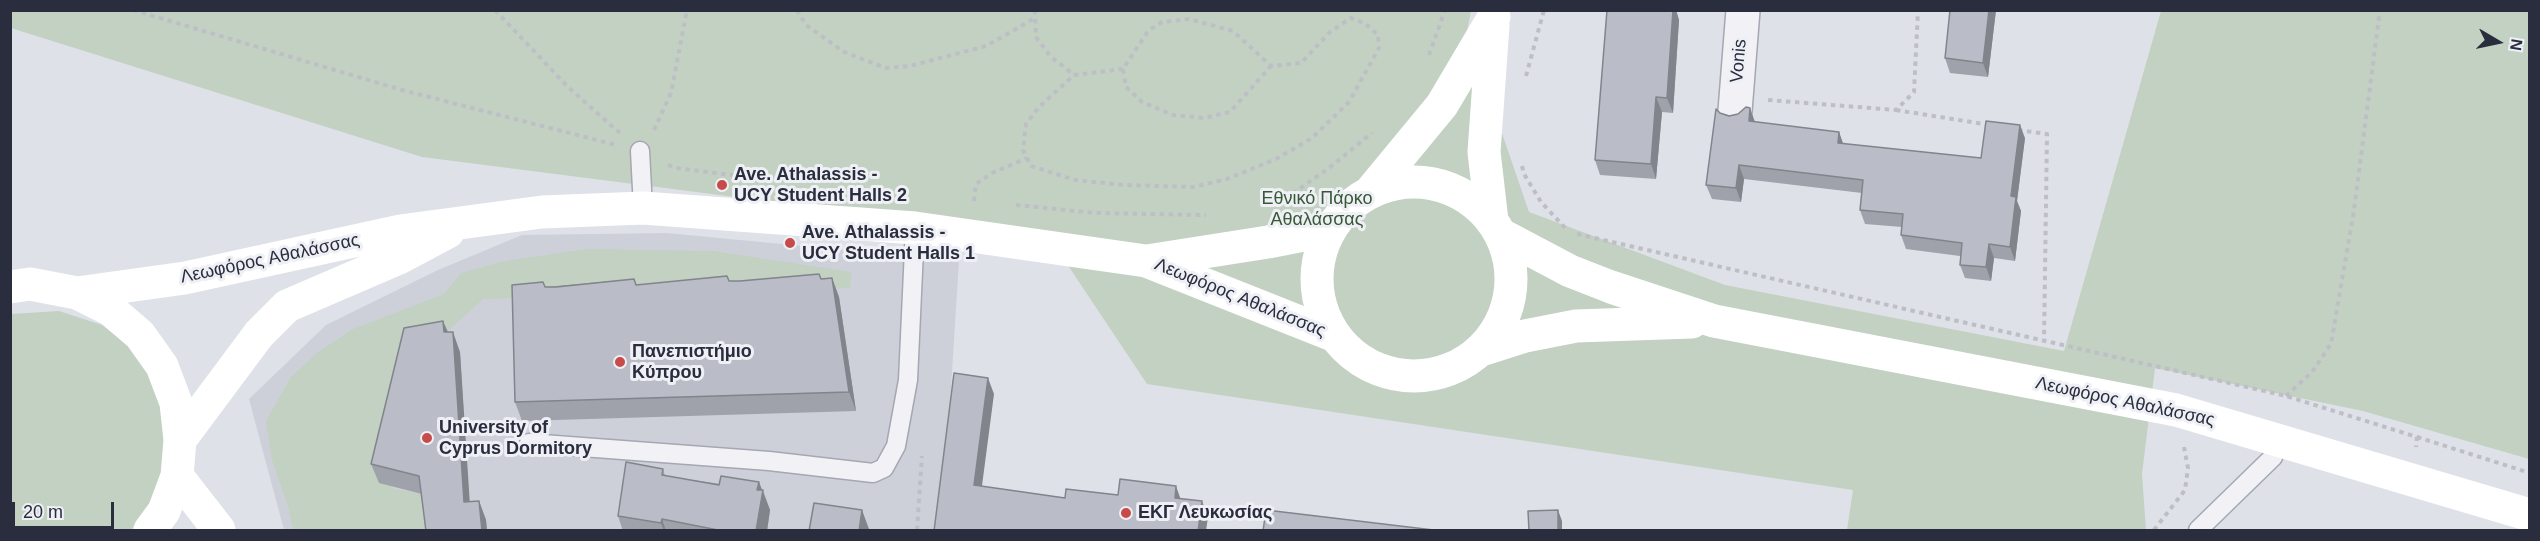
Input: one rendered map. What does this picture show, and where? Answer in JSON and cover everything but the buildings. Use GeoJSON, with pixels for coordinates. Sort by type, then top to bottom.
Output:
{"type":"FeatureCollection","features":[{"type":"Feature","properties":{"kind":"main road"},"geometry":{"type":"LineString","coordinates":[[1371,191],[1442,105],[1495,14]]}},
{"type":"Feature","properties":{"kind":"main road"},"geometry":{"type":"LineString","coordinates":[[1495,14],[1484,152],[1496,227],[1509,259],[1511,286],[1502,320],[1493,336],[1481,350],[1462,364],[1440,373],[1416,376],[1393,374],[1371,366],[1351,353],[1335,336],[1322,311],[1317,284],[1319,256],[1329,230],[1340,214],[1354,201],[1371,191],[1397,183],[1423,182],[1450,188],[1473,202],[1496,227]]}},
{"type":"Feature","properties":{"kind":"main road","name":"Λεωφόρος Αθαλάσσας"},"geometry":{"type":"LineString","coordinates":[[77,293],[185,278],[400,231],[542,212],[643,208],[915,228],[1146,261],[1335,336]]}},
{"type":"Feature","properties":{"kind":"main road","name":"Λεωφόρος Αθαλάσσας"},"geometry":{"type":"LineString","coordinates":[[180,440],[259,334],[287,306],[401,257],[463,224]]}},
{"type":"Feature","properties":{"kind":"main road","name":"Λεωφόρος Αθαλάσσας"},"geometry":{"type":"LineString","coordinates":[[1496,227],[1580,275],[1714,321],[2176,410],[2529,515]]}},
{"type":"Feature","properties":{"kind":"main road","name":"Λεωφόρος Αθαλάσσας"},"geometry":{"type":"LineString","coordinates":[[1146,261],[1329,230]]}},
{"type":"Feature","properties":{"kind":"main road"},"geometry":{"type":"LineString","coordinates":[[17,283],[77,293],[111,310],[140,335],[162,366],[176,403],[180,440],[177,476],[164,511],[150,531]]}},
{"type":"Feature","properties":{"kind":"main road","name":"Λεωφόρος Αθαλάσσας"},"geometry":{"type":"LineString","coordinates":[[1481,350],[1525,336],[1576,326],[1714,321]]}},
{"type":"Feature","properties":{"kind":"main road"},"geometry":{"type":"LineString","coordinates":[[177,476],[219,531]]}},
{"type":"Feature","properties":{"kind":"street","name":"Vonis"},"geometry":{"type":"LineString","coordinates":[[1735,105],[1743,10]]}},
{"type":"Feature","properties":{"kind":"lane"},"geometry":{"type":"LineString","coordinates":[[640,152],[643,208]]}},
{"type":"Feature","properties":{"kind":"lane"},"geometry":{"type":"LineString","coordinates":[[529,442],[769,461],[873,473],[884,468],[896,446],[908,380],[915,228]]}},
{"type":"Feature","properties":{"kind":"lane"},"geometry":{"type":"LineString","coordinates":[[2198,531],[2272,457],[2279,440]]}},
{"type":"Feature","properties":{"kind":"path"},"geometry":{"type":"LineString","coordinates":[[133,10],[402,90],[640,152],[676,168],[781,181]]}},
{"type":"Feature","properties":{"kind":"path"},"geometry":{"type":"LineString","coordinates":[[495,10],[568,87],[640,152]]}},
{"type":"Feature","properties":{"kind":"path"},"geometry":{"type":"LineString","coordinates":[[640,152],[656,126],[671,93],[687,10]]}},
{"type":"Feature","properties":{"kind":"path"},"geometry":{"type":"LineString","coordinates":[[798,10],[806,25],[844,52],[886,68],[910,66],[986,46],[1035,18]]}},
{"type":"Feature","properties":{"kind":"path"},"geometry":{"type":"LineString","coordinates":[[1035,10],[1036,37],[1050,56],[1074,75]]}},
{"type":"Feature","properties":{"kind":"path"},"geometry":{"type":"LineString","coordinates":[[1429,57],[1445,10]]}},
{"type":"Feature","properties":{"kind":"path"},"geometry":{"type":"LineString","coordinates":[[1525,80],[1544,10]]}},
{"type":"Feature","properties":{"kind":"path"},"geometry":{"type":"LineString","coordinates":[[1896,110],[1914,92],[1918,10]]}},
{"type":"Feature","properties":{"kind":"path"},"geometry":{"type":"LineString","coordinates":[[2286,396],[2312,372],[2331,344],[2354,210],[2380,10]]}},
{"type":"Feature","properties":{"kind":"path"},"geometry":{"type":"LineString","coordinates":[[1123,69],[1074,75],[1039,107],[1026,124],[1023,150],[1031,166],[1085,181],[1124,185],[1193,187],[1227,179],[1276,159],[1312,138],[1349,102],[1379,48],[1378,35],[1366,24],[1351,18],[1330,32],[1301,63],[1270,66],[1230,112],[1204,118],[1173,115],[1142,102],[1126,87],[1123,69],[1148,31],[1162,22],[1188,19],[1233,31],[1270,66]]}},
{"type":"Feature","properties":{"kind":"path"},"geometry":{"type":"LineString","coordinates":[[1735,105],[1896,110],[2000,127]]}},
{"type":"Feature","properties":{"kind":"path"},"geometry":{"type":"LineString","coordinates":[[1275,206],[1329,168],[1379,127]]}},
{"type":"Feature","properties":{"kind":"path"},"geometry":{"type":"LineString","coordinates":[[2012,129],[2047,134],[2044,342]]}},
{"type":"Feature","properties":{"kind":"path"},"geometry":{"type":"LineString","coordinates":[[1520,156],[1524,174],[1541,201],[1570,232],[2286,396],[2529,473]]}},
{"type":"Feature","properties":{"kind":"path"},"geometry":{"type":"LineString","coordinates":[[974,201],[976,184],[992,173],[1027,158]]}},
{"type":"Feature","properties":{"kind":"path"},"geometry":{"type":"LineString","coordinates":[[963,201],[985,202]]}},
{"type":"Feature","properties":{"kind":"path"},"geometry":{"type":"LineString","coordinates":[[1007,205],[1095,213],[1216,215]]}},
{"type":"Feature","properties":{"kind":"path"},"geometry":{"type":"LineString","coordinates":[[2154,531],[2185,490],[2188,468],[2176,410]]}},
{"type":"Feature","properties":{"kind":"path"},"geometry":{"type":"LineString","coordinates":[[2414,480],[2417,437]]}},
{"type":"Feature","properties":{"kind":"shaded area","name":"Πανεπιστήμιο Κύπρου"},"geometry":{"type":"Polygon","coordinates":[[[667,233],[959,261],[942,530],[284,530],[249,399],[326,325],[438,270],[522,235],[667,233]]]}},
{"type":"Feature","properties":{"kind":"green space","name":"Εθνικό Πάρκο Αθαλάσσας"},"geometry":{"type":"Polygon","coordinates":[[[11,10],[1471,11],[1467,31],[1529,212],[1725,285],[2064,351],[2161,11],[2529,11],[2529,459],[2363,411],[2155,368],[2142,474],[2146,530],[1847,530],[1853,490],[1147,384],[1049,237],[422,157],[11,28],[11,10]]]}},
{"type":"Feature","properties":{"kind":"green space"},"geometry":{"type":"Polygon","coordinates":[[[587,249],[713,251],[852,272],[850,288],[483,299],[414,362],[415,388],[391,488],[428,495],[431,530],[293,530],[289,509],[272,460],[266,421],[291,377],[317,353],[353,329],[444,294],[461,273],[505,261],[587,249]]]}},
{"type":"Feature","properties":{"kind":"green space"},"geometry":{"type":"Polygon","coordinates":[[[59,311],[102,325],[134,350],[157,383],[167,461],[154,499],[131,530],[11,530],[11,314],[59,311]]]}},
{"type":"Feature","properties":{"kind":"place","name":"Ave. Athalassis - UCY Student Halls 2"},"geometry":{"type":"Point","coordinates":[722,185]}},
{"type":"Feature","properties":{"kind":"place","name":"Ave. Athalassis - UCY Student Halls 1"},"geometry":{"type":"Point","coordinates":[790,243]}},
{"type":"Feature","properties":{"kind":"place","name":"Πανεπιστήμιο Κύπρου"},"geometry":{"type":"Point","coordinates":[620,362]}},
{"type":"Feature","properties":{"kind":"place","name":"University of Cyprus Dormitory"},"geometry":{"type":"Point","coordinates":[427,438]}},
{"type":"Feature","properties":{"kind":"place","name":"ΕΚΓ Λευκωσίας"},"geometry":{"type":"Point","coordinates":[1126,513]}}]}
